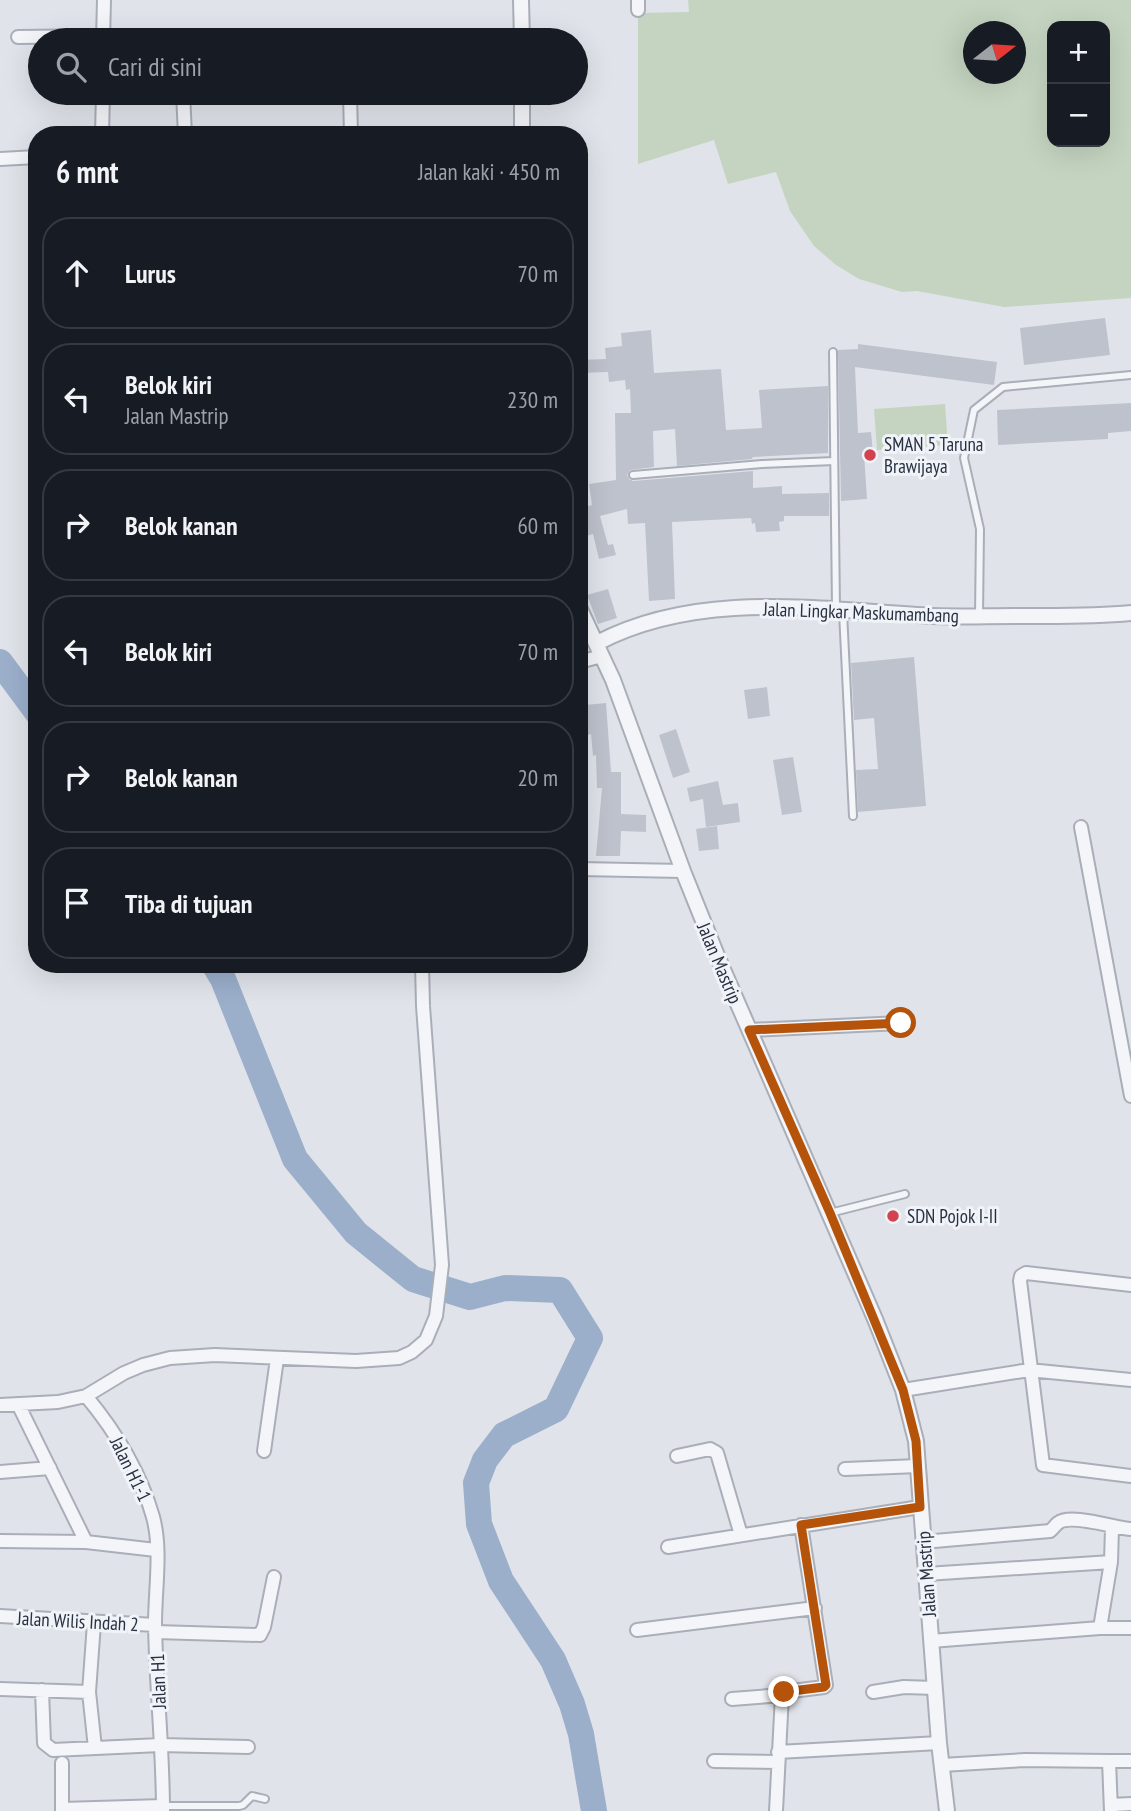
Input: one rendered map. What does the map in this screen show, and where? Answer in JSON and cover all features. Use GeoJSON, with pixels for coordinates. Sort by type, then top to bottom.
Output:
{"type":"FeatureCollection","features":[{"type":"Feature","properties":{"kind":"street"},"geometry":{"type":"LineString","coordinates":[[103,0],[103,28]]}},
{"type":"Feature","properties":{"kind":"street"},"geometry":{"type":"LineString","coordinates":[[521,0],[522,28]]}},
{"type":"Feature","properties":{"kind":"street"},"geometry":{"type":"LineString","coordinates":[[19,37],[28,37]]}},
{"type":"Feature","properties":{"kind":"street"},"geometry":{"type":"LineString","coordinates":[[102,126],[103,105]]}},
{"type":"Feature","properties":{"kind":"street"},"geometry":{"type":"LineString","coordinates":[[184,105],[185,126]]}},
{"type":"Feature","properties":{"kind":"street"},"geometry":{"type":"LineString","coordinates":[[350,105],[351,126]]}},
{"type":"Feature","properties":{"kind":"street"},"geometry":{"type":"LineString","coordinates":[[522,105],[522,126]]}},
{"type":"Feature","properties":{"kind":"street"},"geometry":{"type":"LineString","coordinates":[[0,159],[28,157]]}},
{"type":"Feature","properties":{"kind":"street","name":"Jalan Lingkar Maskumambang"},"geometry":{"type":"LineString","coordinates":[[600,649],[638,624],[696,610],[764,608],[979,616],[1131,613]]}},
{"type":"Feature","properties":{"kind":"street","name":"Jalan Mastrip"},"geometry":{"type":"LineString","coordinates":[[588,625],[637,744],[682,871],[830,1213],[903,1390],[916,1441],[939,1743],[947,1811]]}},
{"type":"Feature","properties":{"kind":"street"},"geometry":{"type":"LineString","coordinates":[[588,656],[600,649]]}},
{"type":"Feature","properties":{"kind":"street"},"geometry":{"type":"LineString","coordinates":[[1081,827],[1131,1096]]}},
{"type":"Feature","properties":{"kind":"street"},"geometry":{"type":"LineString","coordinates":[[588,869],[682,871]]}},
{"type":"Feature","properties":{"kind":"street"},"geometry":{"type":"LineString","coordinates":[[0,1405],[58,1402],[86,1396],[124,1373],[170,1358],[215,1355],[356,1361],[399,1357],[412,1352],[426,1340],[436,1316],[442,1265],[422,973]]}},
{"type":"Feature","properties":{"kind":"street"},"geometry":{"type":"LineString","coordinates":[[749,1030],[901,1023]]}},
{"type":"Feature","properties":{"kind":"street"},"geometry":{"type":"LineString","coordinates":[[1131,1285],[1026,1273],[1021,1276],[1020,1281],[1029,1370],[1043,1465],[1131,1476]]}},
{"type":"Feature","properties":{"kind":"street"},"geometry":{"type":"LineString","coordinates":[[264,1451],[277,1359]]}},
{"type":"Feature","properties":{"kind":"street"},"geometry":{"type":"LineString","coordinates":[[903,1390],[1029,1370],[1131,1380]]}},
{"type":"Feature","properties":{"kind":"street","name":"Jalan H1-1"},"geometry":{"type":"LineString","coordinates":[[86,1396],[131,1458],[153,1517],[157,1534],[156,1550]]}},
{"type":"Feature","properties":{"kind":"street"},"geometry":{"type":"LineString","coordinates":[[18,1404],[86,1542]]}},
{"type":"Feature","properties":{"kind":"street"},"geometry":{"type":"LineString","coordinates":[[677,1456],[710,1450],[717,1453],[741,1535]]}},
{"type":"Feature","properties":{"kind":"street"},"geometry":{"type":"LineString","coordinates":[[845,1469],[918,1466]]}},
{"type":"Feature","properties":{"kind":"street"},"geometry":{"type":"LineString","coordinates":[[0,1472],[50,1468]]}},
{"type":"Feature","properties":{"kind":"street"},"geometry":{"type":"LineString","coordinates":[[668,1548],[920,1507]]}},
{"type":"Feature","properties":{"kind":"street"},"geometry":{"type":"LineString","coordinates":[[923,1542],[1050,1531],[1059,1522],[1067,1520],[1131,1529]]}},
{"type":"Feature","properties":{"kind":"street"},"geometry":{"type":"LineString","coordinates":[[732,1699],[782,1695],[784,1692],[826,1685],[801,1525]]}},
{"type":"Feature","properties":{"kind":"street"},"geometry":{"type":"LineString","coordinates":[[1100,1628],[1111,1562],[1112,1528]]}},
{"type":"Feature","properties":{"kind":"street"},"geometry":{"type":"LineString","coordinates":[[0,1541],[86,1542],[156,1550]]}},
{"type":"Feature","properties":{"kind":"street","name":"Jalan H1"},"geometry":{"type":"LineString","coordinates":[[156,1550],[156,1628],[163,1808]]}},
{"type":"Feature","properties":{"kind":"street"},"geometry":{"type":"LineString","coordinates":[[926,1574],[1111,1562]]}},
{"type":"Feature","properties":{"kind":"street","name":"Jalan Wilis Indah 2"},"geometry":{"type":"LineString","coordinates":[[0,1616],[260,1635],[274,1577]]}},
{"type":"Feature","properties":{"kind":"street"},"geometry":{"type":"LineString","coordinates":[[637,1630],[815,1608]]}},
{"type":"Feature","properties":{"kind":"street"},"geometry":{"type":"LineString","coordinates":[[94,1623],[89,1692],[96,1748]]}},
{"type":"Feature","properties":{"kind":"street"},"geometry":{"type":"LineString","coordinates":[[931,1642],[1100,1628],[1131,1628]]}},
{"type":"Feature","properties":{"kind":"street"},"geometry":{"type":"LineString","coordinates":[[873,1692],[904,1686],[935,1688]]}},
{"type":"Feature","properties":{"kind":"street"},"geometry":{"type":"LineString","coordinates":[[0,1689],[89,1692]]}},
{"type":"Feature","properties":{"kind":"street"},"geometry":{"type":"LineString","coordinates":[[42,1690],[43,1735],[48,1748],[53,1750],[160,1745],[248,1747]]}},
{"type":"Feature","properties":{"kind":"street"},"geometry":{"type":"LineString","coordinates":[[776,1811],[782,1695]]}},
{"type":"Feature","properties":{"kind":"street"},"geometry":{"type":"LineString","coordinates":[[714,1761],[939,1743]]}},
{"type":"Feature","properties":{"kind":"street"},"geometry":{"type":"LineString","coordinates":[[942,1765],[1025,1760],[1131,1761]]}},
{"type":"Feature","properties":{"kind":"street"},"geometry":{"type":"LineString","coordinates":[[1109,1761],[1111,1808],[1131,1804]]}},
{"type":"Feature","properties":{"kind":"street"},"geometry":{"type":"LineString","coordinates":[[62,1763],[62,1810],[163,1808]]}},
{"type":"Feature","properties":{"kind":"lane"},"geometry":{"type":"LineString","coordinates":[[832,352],[839,610],[853,816]]}},
{"type":"Feature","properties":{"kind":"lane"},"geometry":{"type":"LineString","coordinates":[[979,616],[980,529],[964,458],[974,410],[1003,387],[1131,375]]}},
{"type":"Feature","properties":{"kind":"lane"},"geometry":{"type":"LineString","coordinates":[[633,475],[834,461]]}},
{"type":"Feature","properties":{"kind":"lane"},"geometry":{"type":"LineString","coordinates":[[830,1213],[905,1194]]}},
{"type":"Feature","properties":{"kind":"lane"},"geometry":{"type":"LineString","coordinates":[[163,1808],[239,1806],[252,1796],[265,1799]]}},
{"type":"Feature","properties":{"kind":"green space"},"geometry":{"type":"Polygon","coordinates":[[[688,0],[1131,0],[1131,298],[1004,307],[917,291],[902,292],[859,279],[836,265],[814,246],[790,211],[776,172],[728,184],[714,140],[638,164],[638,13],[689,12],[688,0]]]}},
{"type":"Feature","properties":{"kind":"green space"},"geometry":{"type":"Polygon","coordinates":[[[945,404],[948,445],[877,450],[874,409],[945,404]]]}},
{"type":"Feature","properties":{"kind":"building"},"geometry":{"type":"Polygon","coordinates":[[[1105,318],[1110,355],[1024,365],[1020,328],[1105,318]]]}},
{"type":"Feature","properties":{"kind":"building"},"geometry":{"type":"Polygon","coordinates":[[[651,330],[654,373],[721,369],[726,430],[762,428],[759,390],[828,386],[828,453],[753,457],[677,466],[675,429],[653,431],[654,467],[630,470],[627,475],[629,479],[633,481],[753,471],[753,488],[782,486],[782,494],[829,493],[829,516],[784,516],[784,521],[779,522],[780,531],[756,532],[751,518],[672,522],[675,599],[649,601],[645,523],[628,524],[627,509],[600,516],[608,545],[613,544],[616,555],[599,559],[593,534],[588,535],[588,506],[592,505],[589,484],[616,480],[615,413],[631,413],[630,389],[626,390],[625,380],[609,382],[608,372],[588,373],[588,360],[606,359],[605,348],[622,346],[621,333],[651,330]]]}},
{"type":"Feature","properties":{"kind":"building"},"geometry":{"type":"Polygon","coordinates":[[[858,344],[997,362],[994,385],[855,367],[858,433],[871,432],[873,453],[864,454],[867,499],[841,501],[838,350],[858,349],[858,344]]]}},
{"type":"Feature","properties":{"kind":"building"},"geometry":{"type":"Polygon","coordinates":[[[1131,403],[1131,431],[1108,433],[1108,439],[998,445],[997,410],[1131,403]]]}},
{"type":"Feature","properties":{"kind":"building"},"geometry":{"type":"Polygon","coordinates":[[[608,589],[617,618],[598,624],[588,595],[608,589]]]}},
{"type":"Feature","properties":{"kind":"building"},"geometry":{"type":"Polygon","coordinates":[[[914,657],[926,806],[858,812],[856,770],[878,769],[874,718],[854,720],[851,663],[914,657]]]}},
{"type":"Feature","properties":{"kind":"building"},"geometry":{"type":"Polygon","coordinates":[[[767,687],[770,716],[748,719],[744,690],[767,687]]]}},
{"type":"Feature","properties":{"kind":"building"},"geometry":{"type":"Polygon","coordinates":[[[606,703],[611,772],[621,772],[621,814],[646,815],[646,832],[621,831],[620,856],[596,856],[602,788],[597,788],[596,755],[593,756],[591,734],[588,735],[588,705],[606,703]]]}},
{"type":"Feature","properties":{"kind":"building"},"geometry":{"type":"Polygon","coordinates":[[[676,729],[690,772],[673,778],[659,735],[676,729]]]}},
{"type":"Feature","properties":{"kind":"building"},"geometry":{"type":"Polygon","coordinates":[[[793,757],[802,812],[782,815],[773,760],[793,757]]]}},
{"type":"Feature","properties":{"kind":"building"},"geometry":{"type":"Polygon","coordinates":[[[718,781],[723,805],[738,803],[740,822],[706,827],[703,799],[690,802],[687,788],[718,781]]]}},
{"type":"Feature","properties":{"kind":"building"},"geometry":{"type":"Polygon","coordinates":[[[717,826],[719,849],[699,851],[696,829],[717,826]]]}},
{"type":"Feature","properties":{"kind":"waterway"},"geometry":{"type":"LineString","coordinates":[[0,662],[28,700]]}},
{"type":"Feature","properties":{"kind":"waterway"},"geometry":{"type":"LineString","coordinates":[[219,973],[295,1159],[356,1233],[413,1279],[470,1297],[505,1288],[560,1290],[590,1338],[556,1409],[504,1435],[485,1460],[476,1483],[479,1524],[501,1581],[553,1660],[572,1704],[581,1734],[594,1811]]}},
{"type":"Feature","properties":{"kind":"place","name":"SMAN 5 Taruna Brawijaya"},"geometry":{"type":"Point","coordinates":[870,455]}},
{"type":"Feature","properties":{"kind":"place","name":"SDN Pojok I-II"},"geometry":{"type":"Point","coordinates":[893,1216]}},
{"type":"Feature","properties":{"kind":"route"},"geometry":{"type":"LineString","coordinates":[[784,1692],[826,1685],[801,1525],[920,1507],[916,1441],[903,1390],[830,1213],[749,1030],[901,1023]]}}]}
